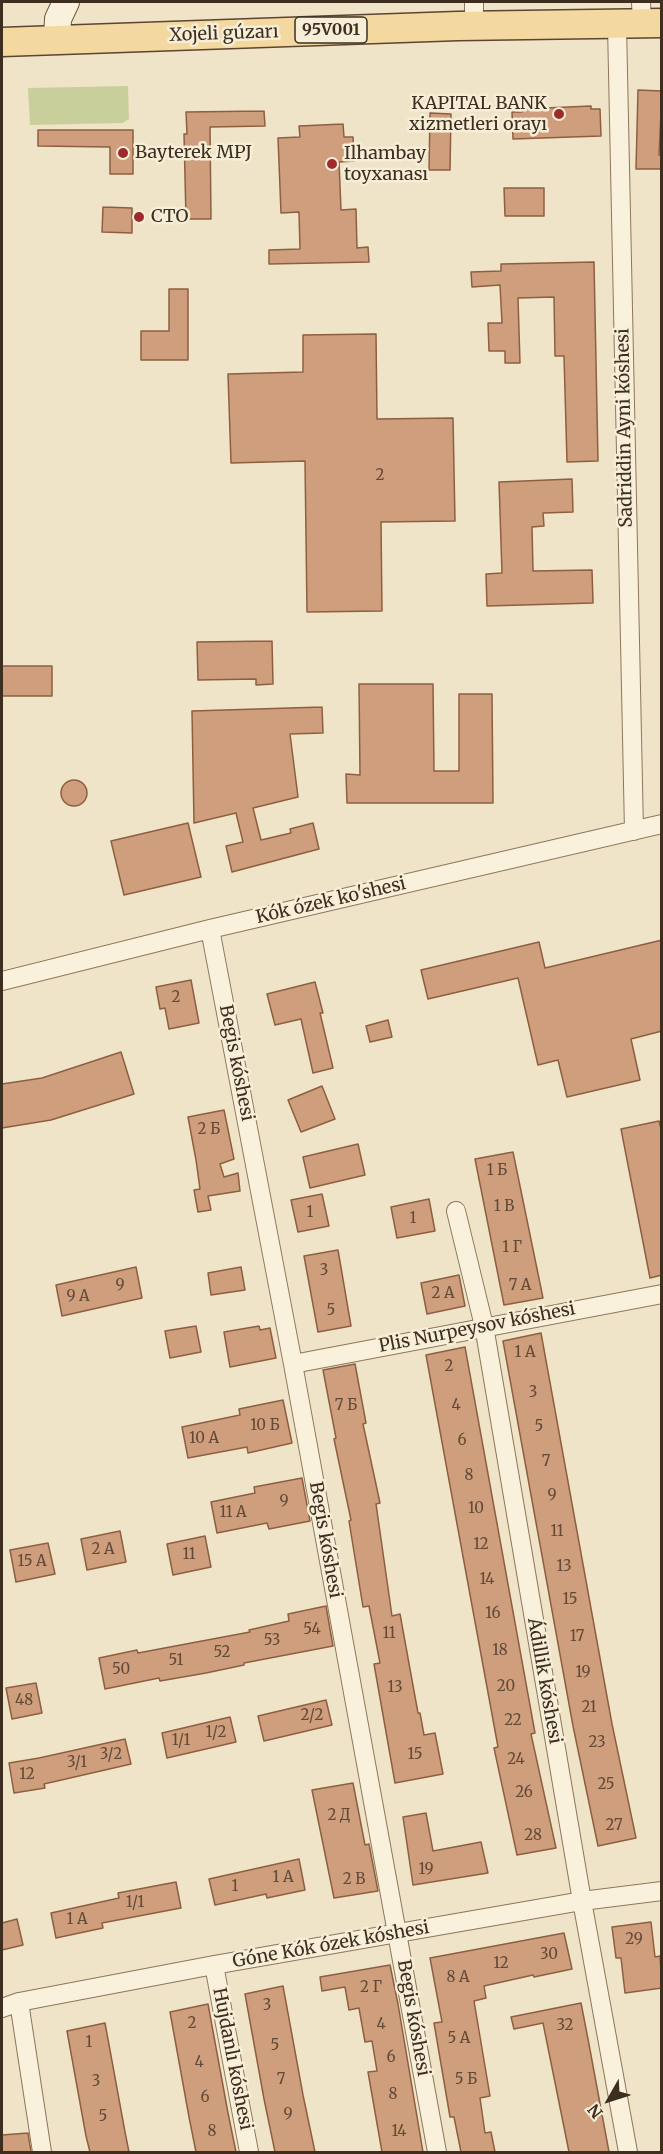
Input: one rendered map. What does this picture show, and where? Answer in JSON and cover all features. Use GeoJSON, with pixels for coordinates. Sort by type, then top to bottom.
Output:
{"type":"FeatureCollection","features":[{"type":"Feature","properties":{"kind":"main road","name":"Xojeli gúzarı"},"geometry":{"type":"LineString","coordinates":[[2,42],[474,13],[640,18]]}},
{"type":"Feature","properties":{"kind":"street"},"geometry":{"type":"LineString","coordinates":[[57,39],[58,19],[66,2]]}},
{"type":"Feature","properties":{"kind":"street","name":"Sadriddin Ayni kóshesi"},"geometry":{"type":"LineString","coordinates":[[634,831],[640,18]]}},
{"type":"Feature","properties":{"kind":"street","name":"Kók ózek ko'shesi"},"geometry":{"type":"LineString","coordinates":[[2,981],[210,929],[662,824]]}},
{"type":"Feature","properties":{"kind":"street","name":"Begis kóshesi"},"geometry":{"type":"LineString","coordinates":[[210,929],[293,1364],[437,2152]]}},
{"type":"Feature","properties":{"kind":"street","name":"Ádillik kóshesi"},"geometry":{"type":"LineString","coordinates":[[456,1211],[484,1326],[582,1901],[628,2152]]}},
{"type":"Feature","properties":{"kind":"street","name":"Plis Nurpeysov kóshesi"},"geometry":{"type":"LineString","coordinates":[[293,1364],[662,1294]]}},
{"type":"Feature","properties":{"kind":"street","name":"Góne Kók ózek kóshesi"},"geometry":{"type":"LineString","coordinates":[[2,2008],[20,2002],[214,1965],[582,1901],[662,1891]]}},
{"type":"Feature","properties":{"kind":"street","name":"Hujdanlı kóshesi"},"geometry":{"type":"LineString","coordinates":[[214,1965],[249,2152]]}},
{"type":"Feature","properties":{"kind":"street"},"geometry":{"type":"LineString","coordinates":[[20,2002],[42,2152]]}},
{"type":"Feature","properties":{"kind":"green space"},"geometry":{"type":"Polygon","coordinates":[[[128,86],[129,119],[123,123],[30,125],[28,88],[128,86]]]}},
{"type":"Feature","properties":{"kind":"building"},"geometry":{"type":"Polygon","coordinates":[[[638,90],[662,91],[659,155],[662,155],[662,169],[636,169],[638,90]]]}},
{"type":"Feature","properties":{"kind":"building"},"geometry":{"type":"Polygon","coordinates":[[[591,106],[591,109],[600,109],[601,136],[513,139],[512,112],[522,112],[522,109],[591,106]]]}},
{"type":"Feature","properties":{"kind":"building"},"geometry":{"type":"Polygon","coordinates":[[[264,111],[265,126],[210,127],[211,219],[186,219],[184,134],[187,134],[186,112],[264,111]]]}},
{"type":"Feature","properties":{"kind":"building"},"geometry":{"type":"Polygon","coordinates":[[[430,113],[451,114],[450,170],[429,170],[430,113]]]}},
{"type":"Feature","properties":{"kind":"building"},"geometry":{"type":"Polygon","coordinates":[[[343,124],[344,137],[353,137],[354,161],[339,162],[341,210],[356,209],[357,248],[368,247],[369,262],[269,264],[269,250],[300,249],[299,212],[281,213],[278,138],[300,137],[299,126],[343,124]]]}},
{"type":"Feature","properties":{"kind":"building"},"geometry":{"type":"Polygon","coordinates":[[[38,130],[133,130],[133,174],[110,174],[110,147],[38,146],[38,130]]]}},
{"type":"Feature","properties":{"kind":"building"},"geometry":{"type":"Polygon","coordinates":[[[504,188],[544,188],[544,216],[505,216],[504,188]]]}},
{"type":"Feature","properties":{"kind":"building"},"geometry":{"type":"Polygon","coordinates":[[[103,207],[132,208],[132,233],[102,232],[103,207]]]}},
{"type":"Feature","properties":{"kind":"building"},"geometry":{"type":"Polygon","coordinates":[[[594,262],[598,461],[567,462],[564,356],[555,356],[554,297],[518,298],[520,363],[505,363],[505,351],[489,351],[488,323],[502,323],[500,285],[472,287],[471,272],[501,271],[501,264],[594,262]]]}},
{"type":"Feature","properties":{"kind":"building"},"geometry":{"type":"Polygon","coordinates":[[[169,289],[188,289],[188,360],[141,360],[141,331],[169,331],[169,289]]]}},
{"type":"Feature","properties":{"kind":"building"},"geometry":{"type":"Polygon","coordinates":[[[376,334],[377,419],[453,418],[455,521],[381,522],[382,611],[307,612],[305,461],[231,463],[228,374],[303,372],[303,335],[376,334]]]}},
{"type":"Feature","properties":{"kind":"building"},"geometry":{"type":"Polygon","coordinates":[[[572,479],[573,512],[543,513],[544,526],[532,527],[533,571],[592,570],[593,603],[487,606],[486,574],[502,573],[499,482],[572,479]]]}},
{"type":"Feature","properties":{"kind":"building"},"geometry":{"type":"Polygon","coordinates":[[[272,641],[273,684],[256,685],[256,679],[198,680],[197,642],[272,641]]]}},
{"type":"Feature","properties":{"kind":"building"},"geometry":{"type":"Polygon","coordinates":[[[2,666],[52,666],[52,696],[2,696],[2,666]]]}},
{"type":"Feature","properties":{"kind":"building"},"geometry":{"type":"Polygon","coordinates":[[[359,684],[433,684],[434,771],[459,771],[459,694],[492,694],[493,803],[347,803],[346,774],[360,775],[359,684]]]}},
{"type":"Feature","properties":{"kind":"building"},"geometry":{"type":"Polygon","coordinates":[[[322,707],[323,733],[290,734],[298,797],[253,808],[261,840],[291,833],[290,829],[313,823],[319,849],[232,872],[226,846],[243,842],[236,813],[194,823],[192,711],[322,707]]]}},
{"type":"Feature","properties":{"kind":"building"},"geometry":{"type":"Polygon","coordinates":[[[74,780],[83,784],[87,793],[83,802],[74,806],[65,802],[61,793],[65,784],[74,780]]]}},
{"type":"Feature","properties":{"kind":"building"},"geometry":{"type":"Polygon","coordinates":[[[188,823],[201,877],[124,895],[111,841],[188,823]]]}},
{"type":"Feature","properties":{"kind":"building"},"geometry":{"type":"Polygon","coordinates":[[[662,940],[662,1031],[631,1039],[640,1080],[567,1097],[558,1060],[538,1065],[518,978],[428,999],[421,970],[539,942],[545,968],[662,940]]]}},
{"type":"Feature","properties":{"kind":"building"},"geometry":{"type":"Polygon","coordinates":[[[191,980],[199,1023],[169,1029],[165,1008],[160,1009],[156,987],[191,980]]]}},
{"type":"Feature","properties":{"kind":"building"},"geometry":{"type":"Polygon","coordinates":[[[315,982],[333,1068],[313,1073],[301,1019],[275,1025],[267,994],[315,982]]]}},
{"type":"Feature","properties":{"kind":"building"},"geometry":{"type":"Polygon","coordinates":[[[388,1020],[392,1037],[370,1042],[366,1026],[388,1020]]]}},
{"type":"Feature","properties":{"kind":"building"},"geometry":{"type":"Polygon","coordinates":[[[121,1052],[134,1094],[51,1120],[2,1128],[2,1084],[42,1078],[121,1052]]]}},
{"type":"Feature","properties":{"kind":"building"},"geometry":{"type":"Polygon","coordinates":[[[322,1086],[335,1119],[301,1132],[288,1100],[322,1086]]]}},
{"type":"Feature","properties":{"kind":"building"},"geometry":{"type":"Polygon","coordinates":[[[224,1110],[234,1159],[220,1164],[224,1177],[238,1173],[240,1191],[208,1196],[211,1210],[198,1212],[194,1190],[200,1189],[188,1117],[224,1110]]]}},
{"type":"Feature","properties":{"kind":"building"},"geometry":{"type":"Polygon","coordinates":[[[659,1121],[662,1133],[662,1275],[650,1278],[621,1129],[659,1121]]]}},
{"type":"Feature","properties":{"kind":"building"},"geometry":{"type":"Polygon","coordinates":[[[358,1144],[365,1175],[310,1188],[303,1157],[358,1144]]]}},
{"type":"Feature","properties":{"kind":"building"},"geometry":{"type":"Polygon","coordinates":[[[513,1152],[543,1298],[504,1305],[475,1159],[513,1152]]]}},
{"type":"Feature","properties":{"kind":"building"},"geometry":{"type":"Polygon","coordinates":[[[322,1194],[329,1226],[298,1232],[291,1200],[322,1194]]]}},
{"type":"Feature","properties":{"kind":"building"},"geometry":{"type":"Polygon","coordinates":[[[429,1199],[435,1231],[397,1238],[391,1207],[429,1199]]]}},
{"type":"Feature","properties":{"kind":"building"},"geometry":{"type":"Polygon","coordinates":[[[338,1250],[351,1326],[318,1332],[304,1256],[338,1250]]]}},
{"type":"Feature","properties":{"kind":"building"},"geometry":{"type":"Polygon","coordinates":[[[136,1267],[142,1298],[62,1316],[56,1285],[136,1267]]]}},
{"type":"Feature","properties":{"kind":"building"},"geometry":{"type":"Polygon","coordinates":[[[241,1267],[245,1290],[211,1295],[208,1273],[241,1267]]]}},
{"type":"Feature","properties":{"kind":"building"},"geometry":{"type":"Polygon","coordinates":[[[459,1275],[465,1306],[427,1314],[421,1283],[459,1275]]]}},
{"type":"Feature","properties":{"kind":"building"},"geometry":{"type":"Polygon","coordinates":[[[196,1326],[201,1352],[170,1358],[165,1331],[196,1326]]]}},
{"type":"Feature","properties":{"kind":"building"},"geometry":{"type":"Polygon","coordinates":[[[259,1326],[260,1330],[270,1328],[276,1358],[230,1367],[224,1332],[259,1326]]]}},
{"type":"Feature","properties":{"kind":"building"},"geometry":{"type":"Polygon","coordinates":[[[541,1333],[612,1724],[636,1838],[598,1846],[573,1726],[503,1341],[541,1333]]]}},
{"type":"Feature","properties":{"kind":"building"},"geometry":{"type":"Polygon","coordinates":[[[465,1347],[535,1733],[531,1734],[556,1848],[517,1855],[494,1748],[498,1747],[426,1355],[465,1347]]]}},
{"type":"Feature","properties":{"kind":"building"},"geometry":{"type":"Polygon","coordinates":[[[355,1364],[366,1423],[363,1424],[380,1503],[376,1504],[392,1616],[400,1614],[418,1713],[420,1713],[424,1735],[435,1733],[443,1774],[395,1783],[374,1664],[380,1663],[369,1606],[363,1607],[349,1521],[351,1520],[334,1439],[336,1438],[323,1370],[355,1364]]]}},
{"type":"Feature","properties":{"kind":"building"},"geometry":{"type":"Polygon","coordinates":[[[283,1400],[292,1443],[248,1453],[247,1447],[188,1458],[182,1427],[240,1415],[239,1409],[283,1400]]]}},
{"type":"Feature","properties":{"kind":"building"},"geometry":{"type":"Polygon","coordinates":[[[302,1478],[310,1521],[269,1529],[267,1523],[217,1533],[211,1502],[255,1493],[254,1487],[302,1478]]]}},
{"type":"Feature","properties":{"kind":"building"},"geometry":{"type":"Polygon","coordinates":[[[120,1531],[126,1562],[87,1570],[81,1539],[120,1531]]]}},
{"type":"Feature","properties":{"kind":"building"},"geometry":{"type":"Polygon","coordinates":[[[205,1536],[211,1567],[173,1575],[167,1544],[205,1536]]]}},
{"type":"Feature","properties":{"kind":"building"},"geometry":{"type":"Polygon","coordinates":[[[48,1543],[55,1574],[16,1582],[10,1550],[48,1543]]]}},
{"type":"Feature","properties":{"kind":"building"},"geometry":{"type":"Polygon","coordinates":[[[326,1606],[333,1646],[244,1663],[244,1665],[206,1673],[160,1681],[159,1678],[105,1689],[99,1658],[250,1632],[249,1630],[289,1621],[288,1614],[326,1606]]]}},
{"type":"Feature","properties":{"kind":"building"},"geometry":{"type":"Polygon","coordinates":[[[36,1683],[42,1713],[12,1719],[6,1688],[36,1683]]]}},
{"type":"Feature","properties":{"kind":"building"},"geometry":{"type":"Polygon","coordinates":[[[326,1700],[332,1725],[264,1741],[258,1716],[326,1700]]]}},
{"type":"Feature","properties":{"kind":"building"},"geometry":{"type":"Polygon","coordinates":[[[230,1717],[236,1742],[167,1758],[162,1733],[230,1717]]]}},
{"type":"Feature","properties":{"kind":"building"},"geometry":{"type":"Polygon","coordinates":[[[125,1739],[131,1764],[44,1784],[45,1788],[14,1793],[9,1763],[125,1739]]]}},
{"type":"Feature","properties":{"kind":"building"},"geometry":{"type":"Polygon","coordinates":[[[353,1783],[365,1845],[369,1844],[378,1891],[334,1898],[312,1790],[353,1783]]]}},
{"type":"Feature","properties":{"kind":"building"},"geometry":{"type":"Polygon","coordinates":[[[426,1813],[433,1851],[481,1842],[488,1873],[413,1885],[403,1817],[426,1813]]]}},
{"type":"Feature","properties":{"kind":"building"},"geometry":{"type":"Polygon","coordinates":[[[299,1859],[305,1890],[267,1898],[266,1894],[215,1905],[209,1879],[299,1859]]]}},
{"type":"Feature","properties":{"kind":"building"},"geometry":{"type":"Polygon","coordinates":[[[176,1882],[181,1908],[102,1923],[103,1928],[56,1938],[51,1913],[119,1898],[118,1893],[176,1882]]]}},
{"type":"Feature","properties":{"kind":"building"},"geometry":{"type":"Polygon","coordinates":[[[17,1919],[23,1945],[2,1950],[2,1923],[17,1919]]]}},
{"type":"Feature","properties":{"kind":"building"},"geometry":{"type":"Polygon","coordinates":[[[651,1922],[655,1957],[660,1956],[662,1988],[625,1993],[621,1958],[616,1958],[612,1927],[651,1922]]]}},
{"type":"Feature","properties":{"kind":"building"},"geometry":{"type":"Polygon","coordinates":[[[564,1933],[572,1969],[484,1986],[486,1998],[474,2001],[490,2096],[480,2098],[485,2133],[491,2132],[495,2152],[461,2152],[454,2117],[450,2117],[434,2023],[442,2022],[430,1958],[564,1933]]]}},
{"type":"Feature","properties":{"kind":"building"},"geometry":{"type":"Polygon","coordinates":[[[390,1965],[423,2152],[382,2152],[368,2072],[377,2071],[372,2041],[365,2042],[359,2008],[349,2010],[345,1987],[322,1991],[320,1977],[390,1965]]]}},
{"type":"Feature","properties":{"kind":"building"},"geometry":{"type":"Polygon","coordinates":[[[283,1986],[315,2152],[275,2152],[264,2099],[245,1994],[283,1986]]]}},
{"type":"Feature","properties":{"kind":"building"},"geometry":{"type":"Polygon","coordinates":[[[581,2003],[609,2152],[569,2152],[543,2023],[514,2029],[511,2017],[581,2003]]]}},
{"type":"Feature","properties":{"kind":"building"},"geometry":{"type":"Polygon","coordinates":[[[208,2004],[236,2152],[196,2152],[189,2117],[170,2012],[208,2004]]]}},
{"type":"Feature","properties":{"kind":"building"},"geometry":{"type":"Polygon","coordinates":[[[105,2023],[129,2152],[90,2152],[86,2136],[67,2031],[105,2023]]]}},
{"type":"Feature","properties":{"kind":"building"},"geometry":{"type":"Polygon","coordinates":[[[28,2133],[31,2152],[2,2152],[2,2135],[28,2133]]]}},
{"type":"Feature","properties":{"kind":"place","name":"KAPITAL BANK xizmetleri orayı"},"geometry":{"type":"Point","coordinates":[559,114]}},
{"type":"Feature","properties":{"kind":"place","name":"Bayterek MPJ"},"geometry":{"type":"Point","coordinates":[123,153]}},
{"type":"Feature","properties":{"kind":"place","name":"Ilhambay toyxanası"},"geometry":{"type":"Point","coordinates":[332,164]}},
{"type":"Feature","properties":{"kind":"place","name":"СТО"},"geometry":{"type":"Point","coordinates":[139,217]}}]}
